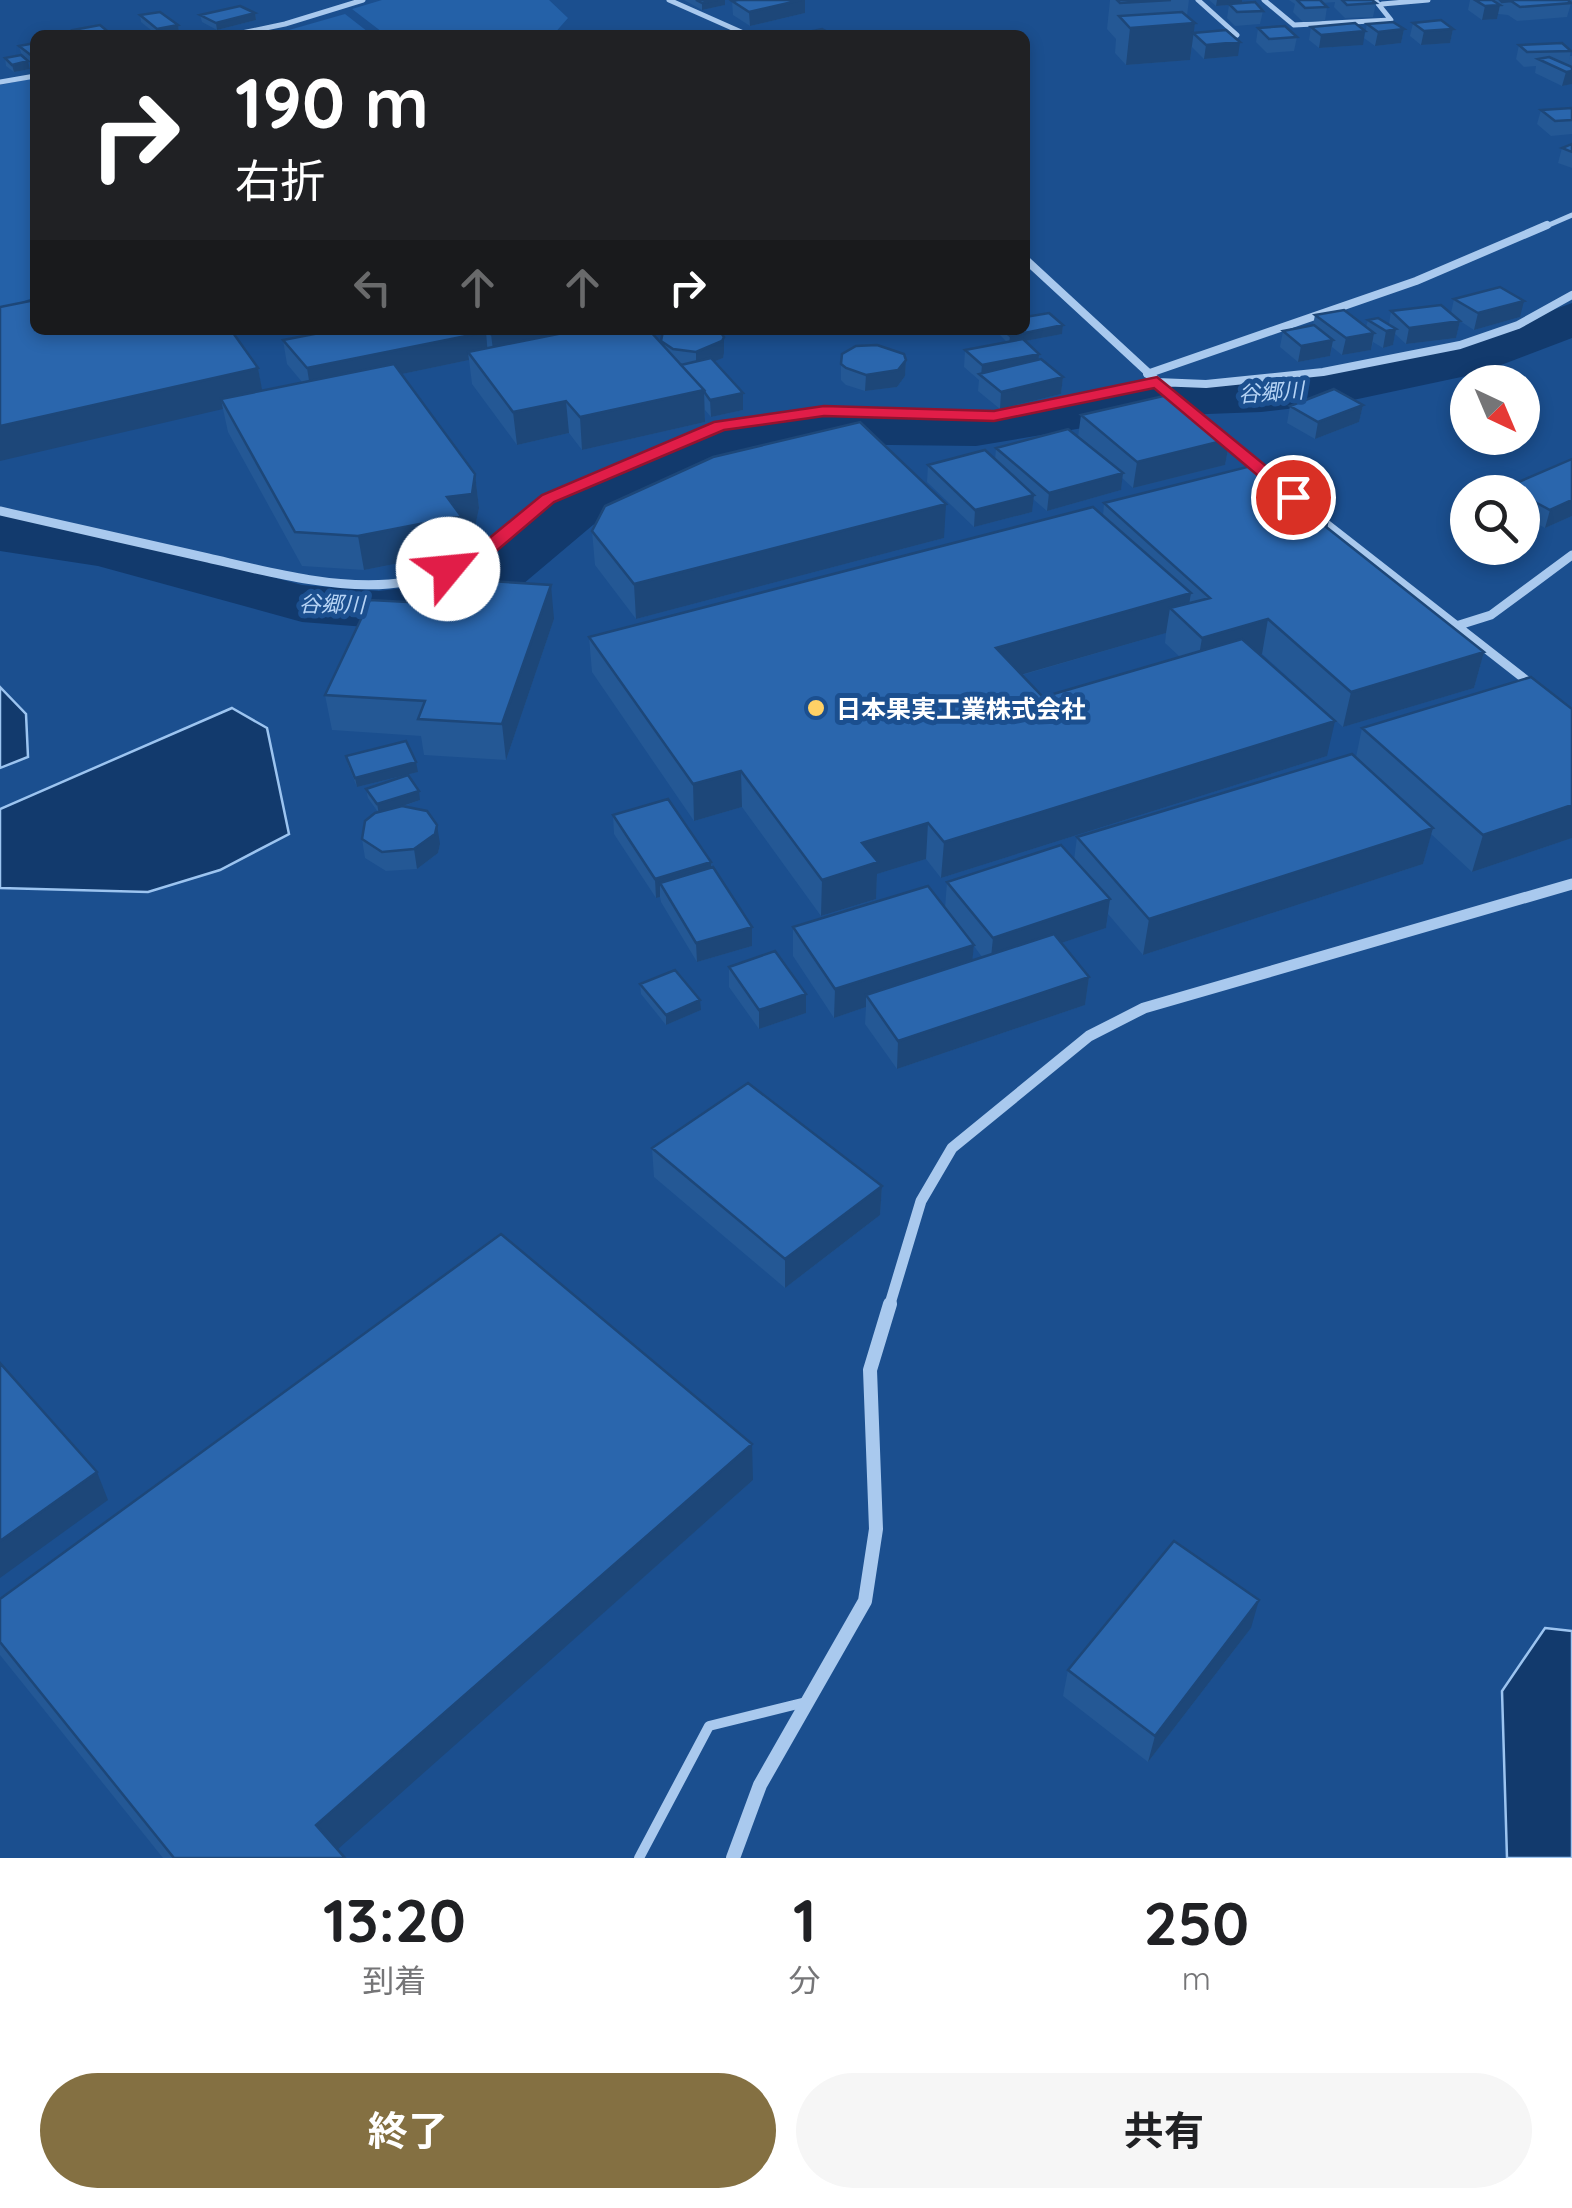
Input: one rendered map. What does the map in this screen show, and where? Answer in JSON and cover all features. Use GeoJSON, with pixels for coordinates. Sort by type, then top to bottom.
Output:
{"type":"FeatureCollection","features":[{"type":"Feature","properties":{"kind":"street"},"geometry":{"type":"LineString","coordinates":[[257,30],[364,0]]}},
{"type":"Feature","properties":{"kind":"street"},"geometry":{"type":"LineString","coordinates":[[668,0],[737,30]]}},
{"type":"Feature","properties":{"kind":"street"},"geometry":{"type":"LineString","coordinates":[[1198,0],[1237,36]]}},
{"type":"Feature","properties":{"kind":"street"},"geometry":{"type":"LineString","coordinates":[[1264,0],[1294,25],[1392,20],[1378,2]]}},
{"type":"Feature","properties":{"kind":"street"},"geometry":{"type":"LineString","coordinates":[[1378,2],[1428,0]]}},
{"type":"Feature","properties":{"kind":"street"},"geometry":{"type":"LineString","coordinates":[[0,82],[30,77]]}},
{"type":"Feature","properties":{"kind":"street"},"geometry":{"type":"LineString","coordinates":[[1147,374],[1416,280],[1572,216]]}},
{"type":"Feature","properties":{"kind":"street"},"geometry":{"type":"LineString","coordinates":[[1030,264],[1187,408]]}},
{"type":"Feature","properties":{"kind":"street"},"geometry":{"type":"LineString","coordinates":[[0,511],[262,570],[341,582],[390,584],[448,569],[488,549],[548,498],[720,426],[824,411],[994,416],[1157,382],[1206,384],[1274,379],[1460,344],[1518,326],[1572,295]]}},
{"type":"Feature","properties":{"kind":"street"},"geometry":{"type":"LineString","coordinates":[[1216,432],[1303,505]]}},
{"type":"Feature","properties":{"kind":"street"},"geometry":{"type":"LineString","coordinates":[[1317,517],[1543,692]]}},
{"type":"Feature","properties":{"kind":"street"},"geometry":{"type":"LineString","coordinates":[[1456,626],[1491,615],[1572,555]]}},
{"type":"Feature","properties":{"kind":"street"},"geometry":{"type":"LineString","coordinates":[[734,1858],[760,1785],[865,1600],[876,1529],[870,1370],[921,1201],[952,1148],[1089,1036],[1144,1008],[1572,884]]}},
{"type":"Feature","properties":{"kind":"lane"},"geometry":{"type":"LineString","coordinates":[[639,1858],[709,1726],[806,1702]]}},
{"type":"Feature","properties":{"kind":"shaded area"},"geometry":{"type":"Polygon","coordinates":[[[382,0],[549,0],[568,18],[557,30],[379,30],[352,9],[382,0]]]}},
{"type":"Feature","properties":{"kind":"shaded area"},"geometry":{"type":"Polygon","coordinates":[[[345,14],[366,30],[289,30],[345,14]]]}},
{"type":"Feature","properties":{"kind":"shaded area"},"geometry":{"type":"Polygon","coordinates":[[[30,79],[30,299],[0,310],[0,85],[30,79]]]}},
{"type":"Feature","properties":{"kind":"shaded area"},"geometry":{"type":"Polygon","coordinates":[[[0,687],[26,714],[28,757],[0,768],[0,687]]]}},
{"type":"Feature","properties":{"kind":"shaded area"},"geometry":{"type":"Polygon","coordinates":[[[232,708],[267,728],[289,834],[220,870],[148,892],[0,888],[0,809],[232,708]]]}},
{"type":"Feature","properties":{"kind":"shaded area"},"geometry":{"type":"Polygon","coordinates":[[[1545,1628],[1572,1631],[1572,1858],[1507,1858],[1502,1691],[1545,1628]]]}},
{"type":"Feature","properties":{"kind":"building"},"geometry":{"type":"Polygon","coordinates":[[[801,0],[749,12],[732,1],[801,0]]]}},
{"type":"Feature","properties":{"kind":"building"},"geometry":{"type":"Polygon","coordinates":[[[1117,0],[1171,0],[1120,3],[1117,0]]]}},
{"type":"Feature","properties":{"kind":"building"},"geometry":{"type":"Polygon","coordinates":[[[1297,0],[1320,0],[1327,7],[1305,8],[1297,0]]]}},
{"type":"Feature","properties":{"kind":"building"},"geometry":{"type":"Polygon","coordinates":[[[1342,0],[1372,0],[1376,3],[1347,5],[1342,0]]]}},
{"type":"Feature","properties":{"kind":"building"},"geometry":{"type":"Polygon","coordinates":[[[1475,0],[1492,0],[1500,5],[1485,6],[1475,0]]]}},
{"type":"Feature","properties":{"kind":"building"},"geometry":{"type":"Polygon","coordinates":[[[1500,0],[1568,0],[1571,3],[1520,7],[1500,0]]]}},
{"type":"Feature","properties":{"kind":"building"},"geometry":{"type":"Polygon","coordinates":[[[1255,2],[1263,11],[1237,12],[1229,4],[1255,2]]]}},
{"type":"Feature","properties":{"kind":"building"},"geometry":{"type":"Polygon","coordinates":[[[240,6],[255,13],[216,23],[200,15],[240,6]]]}},
{"type":"Feature","properties":{"kind":"building"},"geometry":{"type":"Polygon","coordinates":[[[160,12],[178,25],[157,29],[140,15],[160,12]]]}},
{"type":"Feature","properties":{"kind":"building"},"geometry":{"type":"Polygon","coordinates":[[[1182,12],[1195,23],[1130,28],[1119,16],[1182,12]]]}},
{"type":"Feature","properties":{"kind":"building"},"geometry":{"type":"Polygon","coordinates":[[[1441,20],[1453,29],[1424,31],[1413,23],[1441,20]]]}},
{"type":"Feature","properties":{"kind":"building"},"geometry":{"type":"Polygon","coordinates":[[[1393,22],[1404,29],[1378,32],[1367,24],[1393,22]]]}},
{"type":"Feature","properties":{"kind":"building"},"geometry":{"type":"Polygon","coordinates":[[[1355,23],[1365,31],[1321,35],[1311,27],[1355,23]]]}},
{"type":"Feature","properties":{"kind":"building"},"geometry":{"type":"Polygon","coordinates":[[[100,25],[106,30],[73,30],[100,25]]]}},
{"type":"Feature","properties":{"kind":"building"},"geometry":{"type":"Polygon","coordinates":[[[1285,26],[1297,37],[1269,39],[1258,28],[1285,26]]]}},
{"type":"Feature","properties":{"kind":"building"},"geometry":{"type":"Polygon","coordinates":[[[1226,30],[1240,42],[1206,45],[1193,33],[1226,30]]]}},
{"type":"Feature","properties":{"kind":"building"},"geometry":{"type":"Polygon","coordinates":[[[1562,43],[1571,51],[1527,52],[1519,45],[1562,43]]]}},
{"type":"Feature","properties":{"kind":"building"},"geometry":{"type":"Polygon","coordinates":[[[21,55],[28,61],[12,65],[5,58],[21,55]]]}},
{"type":"Feature","properties":{"kind":"building"},"geometry":{"type":"Polygon","coordinates":[[[1549,57],[1572,67],[1572,71],[1538,59],[1549,57]]]}},
{"type":"Feature","properties":{"kind":"building"},"geometry":{"type":"Polygon","coordinates":[[[1572,108],[1572,120],[1555,121],[1541,110],[1572,108]]]}},
{"type":"Feature","properties":{"kind":"building"},"geometry":{"type":"Polygon","coordinates":[[[1500,287],[1524,301],[1478,313],[1454,299],[1500,287]]]}},
{"type":"Feature","properties":{"kind":"building"},"geometry":{"type":"Polygon","coordinates":[[[30,301],[30,335],[235,335],[258,368],[0,426],[0,307],[30,301]]]}},
{"type":"Feature","properties":{"kind":"building"},"geometry":{"type":"Polygon","coordinates":[[[1441,305],[1460,321],[1409,328],[1391,311],[1441,305]]]}},
{"type":"Feature","properties":{"kind":"building"},"geometry":{"type":"Polygon","coordinates":[[[1344,310],[1374,333],[1346,338],[1315,315],[1344,310]]]}},
{"type":"Feature","properties":{"kind":"building"},"geometry":{"type":"Polygon","coordinates":[[[1049,313],[1063,325],[1030,332],[1030,316],[1049,313]]]}},
{"type":"Feature","properties":{"kind":"building"},"geometry":{"type":"Polygon","coordinates":[[[1378,318],[1396,329],[1386,331],[1368,320],[1378,318]]]}},
{"type":"Feature","properties":{"kind":"building"},"geometry":{"type":"Polygon","coordinates":[[[1314,325],[1333,340],[1301,346],[1283,331],[1314,325]]]}},
{"type":"Feature","properties":{"kind":"building"},"geometry":{"type":"Polygon","coordinates":[[[309,335],[471,335],[307,368],[283,340],[309,335]]]}},
{"type":"Feature","properties":{"kind":"building"},"geometry":{"type":"Polygon","coordinates":[[[553,335],[654,335],[704,390],[580,417],[566,401],[513,412],[468,352],[553,335]]]}},
{"type":"Feature","properties":{"kind":"building"},"geometry":{"type":"Polygon","coordinates":[[[662,335],[724,337],[696,352],[673,349],[661,341],[662,335]]]}},
{"type":"Feature","properties":{"kind":"building"},"geometry":{"type":"Polygon","coordinates":[[[1023,339],[1039,354],[982,365],[965,350],[1023,339]]]}},
{"type":"Feature","properties":{"kind":"building"},"geometry":{"type":"Polygon","coordinates":[[[877,345],[904,354],[906,360],[898,370],[866,375],[841,364],[842,354],[856,346],[877,345]]]}},
{"type":"Feature","properties":{"kind":"building"},"geometry":{"type":"Polygon","coordinates":[[[711,358],[743,393],[710,400],[681,365],[711,358]]]}},
{"type":"Feature","properties":{"kind":"building"},"geometry":{"type":"Polygon","coordinates":[[[1041,359],[1063,377],[1001,392],[979,374],[1041,359]]]}},
{"type":"Feature","properties":{"kind":"building"},"geometry":{"type":"Polygon","coordinates":[[[394,364],[475,474],[472,494],[447,497],[461,516],[358,536],[295,532],[221,399],[394,364]]]}},
{"type":"Feature","properties":{"kind":"building"},"geometry":{"type":"Polygon","coordinates":[[[1334,389],[1363,405],[1318,422],[1290,406],[1334,389]]]}},
{"type":"Feature","properties":{"kind":"building"},"geometry":{"type":"Polygon","coordinates":[[[1172,394],[1230,439],[1137,462],[1081,415],[1172,394]]]}},
{"type":"Feature","properties":{"kind":"building"},"geometry":{"type":"Polygon","coordinates":[[[860,422],[946,504],[634,584],[592,531],[605,506],[713,457],[860,422]]]}},
{"type":"Feature","properties":{"kind":"building"},"geometry":{"type":"Polygon","coordinates":[[[1068,429],[1123,473],[1049,493],[996,448],[1068,429]]]}},
{"type":"Feature","properties":{"kind":"building"},"geometry":{"type":"Polygon","coordinates":[[[985,450],[1034,495],[975,510],[928,465],[985,450]]]}},
{"type":"Feature","properties":{"kind":"building"},"geometry":{"type":"Polygon","coordinates":[[[1572,459],[1572,500],[1550,510],[1540,505],[1540,475],[1535,475],[1572,459]]]}},
{"type":"Feature","properties":{"kind":"building"},"geometry":{"type":"Polygon","coordinates":[[[1251,466],[1284,492],[1302,488],[1331,510],[1311,515],[1484,652],[1351,692],[1268,619],[1202,638],[1170,608],[1210,598],[1104,503],[1251,466]]]}},
{"type":"Feature","properties":{"kind":"building","name":"日本果実工業株式会社"},"geometry":{"type":"Polygon","coordinates":[[[1093,507],[1191,593],[996,648],[1043,697],[1242,639],[1335,721],[944,842],[928,823],[862,843],[878,862],[822,880],[741,771],[693,784],[589,637],[1093,507]]]}},
{"type":"Feature","properties":{"kind":"building"},"geometry":{"type":"Polygon","coordinates":[[[474,580],[551,585],[502,724],[418,719],[425,701],[325,695],[370,600],[464,605],[474,580]]]}},
{"type":"Feature","properties":{"kind":"building"},"geometry":{"type":"Polygon","coordinates":[[[1531,677],[1572,709],[1572,805],[1483,835],[1362,728],[1531,677]]]}},
{"type":"Feature","properties":{"kind":"building"},"geometry":{"type":"Polygon","coordinates":[[[406,741],[416,762],[355,778],[346,756],[406,741]]]}},
{"type":"Feature","properties":{"kind":"building"},"geometry":{"type":"Polygon","coordinates":[[[1352,754],[1433,828],[1149,919],[1077,837],[1352,754]]]}},
{"type":"Feature","properties":{"kind":"building"},"geometry":{"type":"Polygon","coordinates":[[[408,775],[419,791],[377,804],[366,789],[408,775]]]}},
{"type":"Feature","properties":{"kind":"building"},"geometry":{"type":"Polygon","coordinates":[[[668,799],[711,862],[655,879],[613,815],[668,799]]]}},
{"type":"Feature","properties":{"kind":"building"},"geometry":{"type":"Polygon","coordinates":[[[402,806],[427,811],[437,825],[435,834],[414,849],[382,852],[362,839],[365,821],[375,813],[402,806]]]}},
{"type":"Feature","properties":{"kind":"building"},"geometry":{"type":"Polygon","coordinates":[[[1061,845],[1110,899],[993,938],[947,882],[1061,845]]]}},
{"type":"Feature","properties":{"kind":"building"},"geometry":{"type":"Polygon","coordinates":[[[713,867],[752,927],[696,943],[660,883],[713,867]]]}},
{"type":"Feature","properties":{"kind":"building"},"geometry":{"type":"Polygon","coordinates":[[[928,886],[974,945],[835,989],[793,927],[928,886]]]}},
{"type":"Feature","properties":{"kind":"building"},"geometry":{"type":"Polygon","coordinates":[[[1054,934],[1089,977],[898,1041],[866,995],[1054,934]]]}},
{"type":"Feature","properties":{"kind":"building"},"geometry":{"type":"Polygon","coordinates":[[[775,951],[806,994],[759,1010],[729,967],[775,951]]]}},
{"type":"Feature","properties":{"kind":"building"},"geometry":{"type":"Polygon","coordinates":[[[675,970],[700,1000],[666,1015],[640,984],[675,970]]]}},
{"type":"Feature","properties":{"kind":"building"},"geometry":{"type":"Polygon","coordinates":[[[748,1083],[882,1186],[785,1259],[652,1148],[748,1083]]]}},
{"type":"Feature","properties":{"kind":"building"},"geometry":{"type":"Polygon","coordinates":[[[501,1234],[752,1444],[316,1825],[345,1858],[174,1858],[0,1642],[0,1599],[501,1234]]]}},
{"type":"Feature","properties":{"kind":"building"},"geometry":{"type":"Polygon","coordinates":[[[0,1363],[97,1472],[0,1541],[0,1363]]]}},
{"type":"Feature","properties":{"kind":"building"},"geometry":{"type":"Polygon","coordinates":[[[1174,1541],[1259,1600],[1155,1736],[1068,1670],[1174,1541]]]}},
{"type":"Feature","properties":{"kind":"waterway","name":"谷郷川"},"geometry":{"type":"LineString","coordinates":[[0,533],[100,549],[302,603],[379,609],[420,605],[470,592],[489,582],[572,513],[623,483],[685,455],[753,435],[836,427],[976,430],[1154,400],[1261,396],[1339,387],[1461,362],[1500,350],[1572,318]]}},
{"type":"Feature","properties":{"kind":"place","name":"日本果実工業株式会社"},"geometry":{"type":"Point","coordinates":[816,708]}},
{"type":"Feature","properties":{"kind":"route"},"geometry":{"type":"LineString","coordinates":[[448,569],[488,549],[548,498],[720,426],[824,411],[994,416],[1157,382],[1293,497]]}}]}
